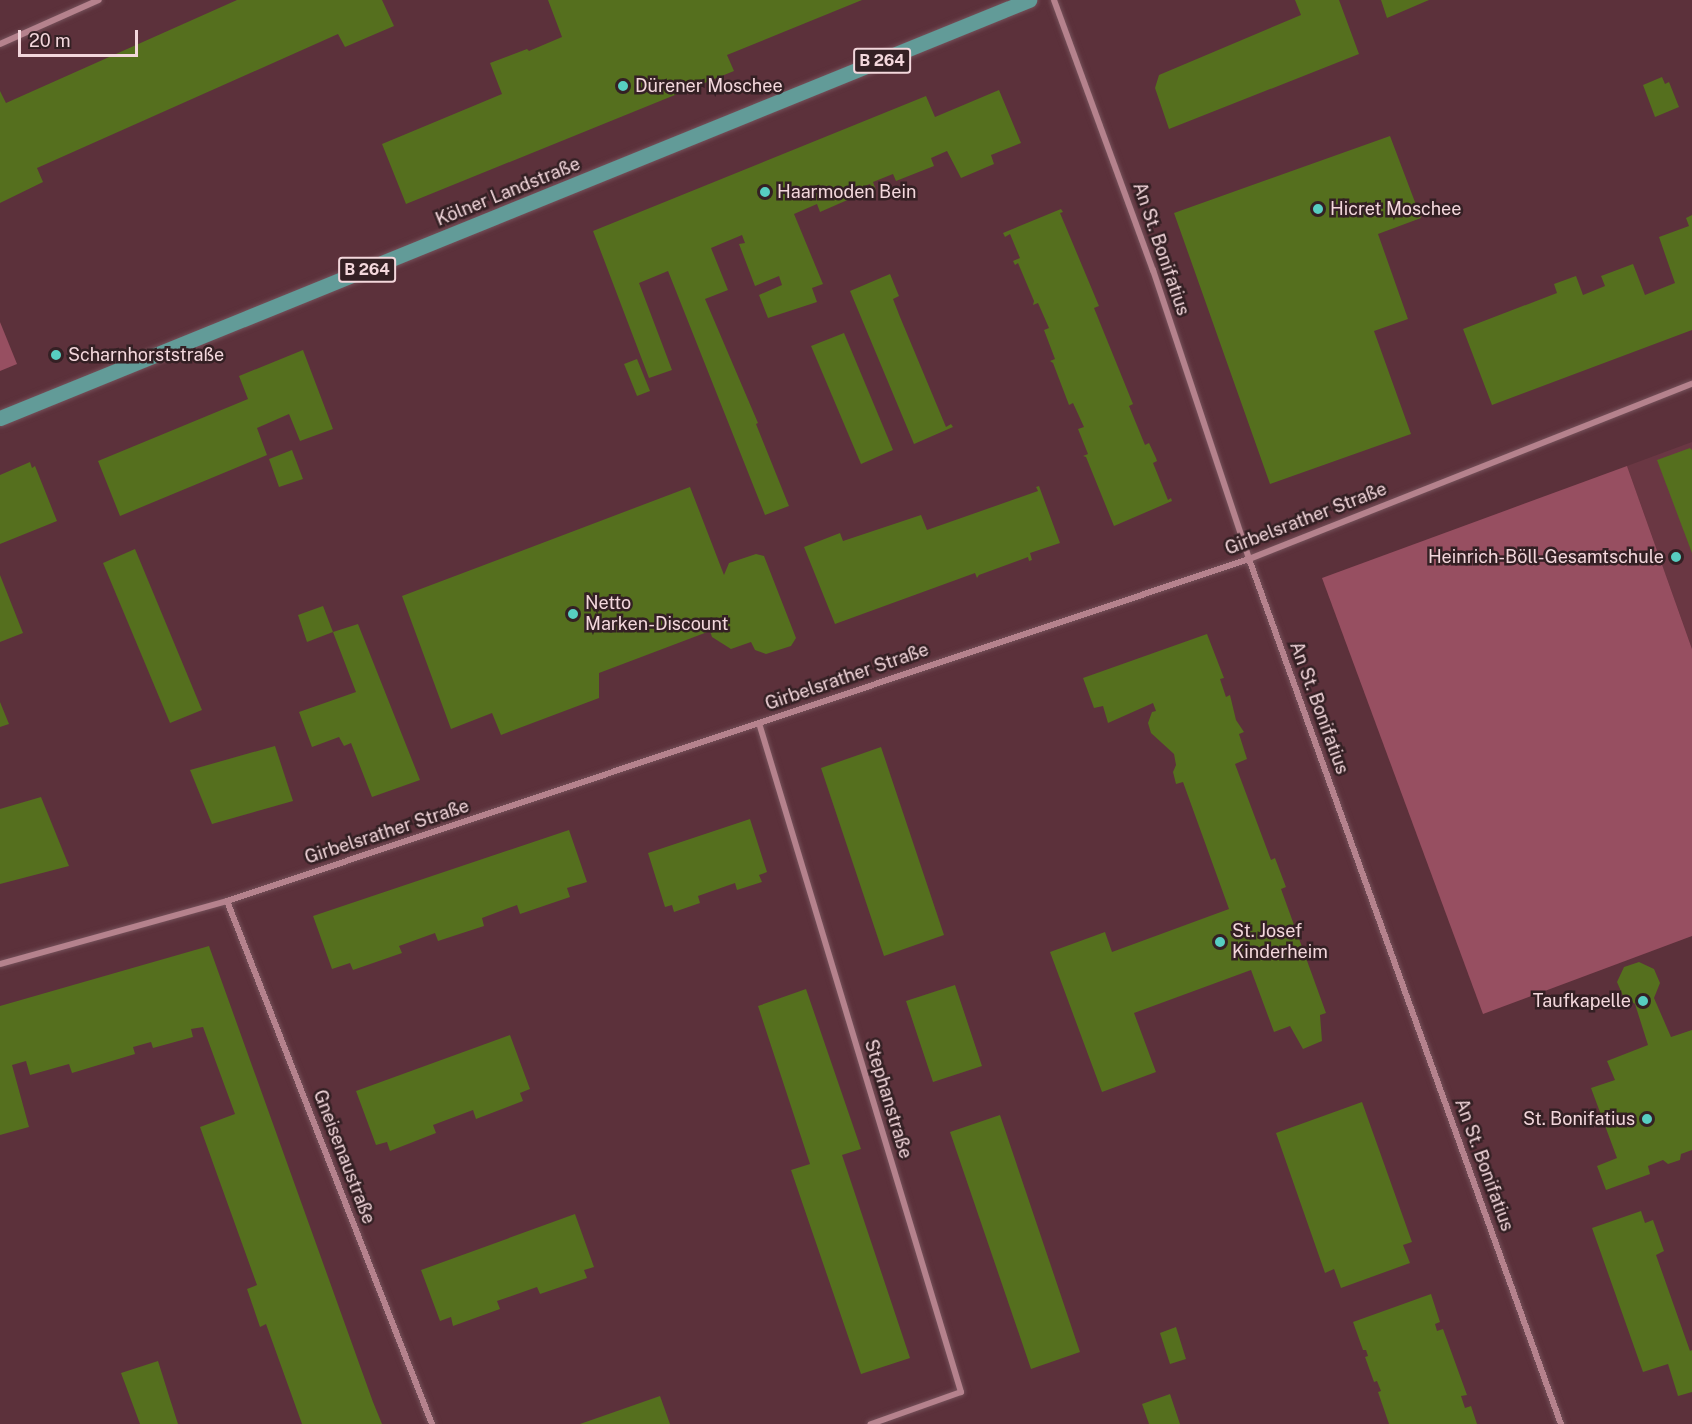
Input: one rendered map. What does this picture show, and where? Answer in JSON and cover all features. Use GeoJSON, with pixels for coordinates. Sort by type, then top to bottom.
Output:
{"type":"FeatureCollection","features":[{"type":"Feature","properties":{"kind":"main road","name":"Kölner Landstraße"},"geometry":{"type":"LineString","coordinates":[[0,418],[735,122],[1029,0]]}},
{"type":"Feature","properties":{"kind":"street"},"geometry":{"type":"LineString","coordinates":[[0,44],[99,0]]}},
{"type":"Feature","properties":{"kind":"street","name":"An St. Bonifatius"},"geometry":{"type":"LineString","coordinates":[[1054,0],[1154,270],[1249,559],[1560,1424]]}},
{"type":"Feature","properties":{"kind":"street","name":"Girbelsrather Straße"},"geometry":{"type":"LineString","coordinates":[[0,964],[227,901],[1249,559],[1692,384]]}},
{"type":"Feature","properties":{"kind":"street","name":"Stephanstraße"},"geometry":{"type":"LineString","coordinates":[[759,723],[961,1392],[871,1424]]}},
{"type":"Feature","properties":{"kind":"street","name":"Gneisenaustraße"},"geometry":{"type":"LineString","coordinates":[[227,901],[432,1424]]}},
{"type":"Feature","properties":{"kind":"shaded area"},"geometry":{"type":"Polygon","coordinates":[[[0,322],[17,364],[0,371],[0,322]]]}},
{"type":"Feature","properties":{"kind":"shaded area","name":"Heinrich-Böll-Gesamtschule"},"geometry":{"type":"Polygon","coordinates":[[[1692,442],[1692,649],[1627,466],[1692,442]]]}},
{"type":"Feature","properties":{"kind":"shaded area"},"geometry":{"type":"Polygon","coordinates":[[[1627,466],[1692,649],[1692,936],[1483,1014],[1322,578],[1627,466]]]}},
{"type":"Feature","properties":{"kind":"building"},"geometry":{"type":"Polygon","coordinates":[[[237,0],[382,0],[394,26],[345,47],[338,34],[37,168],[43,182],[0,203],[0,91],[6,103],[237,0]]]}},
{"type":"Feature","properties":{"kind":"building"},"geometry":{"type":"Polygon","coordinates":[[[548,0],[862,0],[727,55],[734,71],[406,204],[382,144],[502,94],[490,63],[527,49],[529,51],[562,37],[548,0]]]}},
{"type":"Feature","properties":{"kind":"building"},"geometry":{"type":"Polygon","coordinates":[[[1295,0],[1339,0],[1359,54],[1169,129],[1155,88],[1159,75],[1301,15],[1295,0]]]}},
{"type":"Feature","properties":{"kind":"building"},"geometry":{"type":"Polygon","coordinates":[[[1381,0],[1429,0],[1387,18],[1381,0]]]}},
{"type":"Feature","properties":{"kind":"building"},"geometry":{"type":"Polygon","coordinates":[[[1662,77],[1665,84],[1669,82],[1679,107],[1655,117],[1643,85],[1662,77]]]}},
{"type":"Feature","properties":{"kind":"building"},"geometry":{"type":"Polygon","coordinates":[[[999,90],[1021,143],[991,155],[994,164],[961,178],[947,151],[931,158],[934,166],[896,181],[893,174],[873,182],[876,190],[873,191],[870,184],[849,192],[852,198],[820,212],[817,204],[794,214],[823,284],[812,288],[817,302],[768,318],[759,295],[782,285],[779,276],[755,286],[739,244],[745,243],[742,235],[711,248],[728,290],[705,299],[758,423],[756,424],[789,506],[765,515],[668,271],[639,283],[672,370],[649,378],[593,231],[926,96],[935,117],[999,90]]]}},
{"type":"Feature","properties":{"kind":"building"},"geometry":{"type":"Polygon","coordinates":[[[1390,136],[1421,218],[1378,234],[1408,319],[1374,331],[1411,434],[1270,484],[1174,213],[1390,136]]]}},
{"type":"Feature","properties":{"kind":"building"},"geometry":{"type":"Polygon","coordinates":[[[1061,209],[1063,212],[1060,213],[1099,306],[1094,308],[1133,404],[1129,406],[1145,445],[1149,443],[1156,458],[1157,461],[1153,463],[1168,500],[1171,498],[1172,501],[1114,526],[1086,457],[1083,456],[1088,454],[1078,429],[1084,427],[1073,403],[1069,405],[1053,363],[1050,361],[1055,359],[1044,330],[1049,328],[1038,303],[1033,305],[1034,301],[1018,263],[1015,265],[1013,261],[1020,258],[1010,234],[1005,237],[1003,233],[1061,209]]]}},
{"type":"Feature","properties":{"kind":"building"},"geometry":{"type":"Polygon","coordinates":[[[1692,215],[1692,330],[1492,405],[1463,329],[1557,293],[1554,284],[1576,276],[1583,295],[1605,286],[1601,276],[1633,264],[1645,295],[1675,283],[1659,237],[1689,226],[1686,218],[1692,215]]]}},
{"type":"Feature","properties":{"kind":"building"},"geometry":{"type":"Polygon","coordinates":[[[890,274],[899,296],[893,299],[900,317],[946,427],[951,424],[953,427],[914,444],[850,291],[890,274]]]}},
{"type":"Feature","properties":{"kind":"building"},"geometry":{"type":"Polygon","coordinates":[[[844,333],[893,450],[861,464],[811,346],[844,333]]]}},
{"type":"Feature","properties":{"kind":"building"},"geometry":{"type":"Polygon","coordinates":[[[303,350],[333,429],[300,441],[289,414],[257,428],[267,455],[120,516],[98,461],[248,399],[239,376],[303,350]]]}},
{"type":"Feature","properties":{"kind":"building"},"geometry":{"type":"Polygon","coordinates":[[[637,359],[650,391],[637,396],[624,364],[637,359]]]}},
{"type":"Feature","properties":{"kind":"building"},"geometry":{"type":"Polygon","coordinates":[[[1690,448],[1692,450],[1692,553],[1657,460],[1690,448]]]}},
{"type":"Feature","properties":{"kind":"building"},"geometry":{"type":"Polygon","coordinates":[[[292,450],[303,479],[279,487],[269,459],[292,450]]]}},
{"type":"Feature","properties":{"kind":"building"},"geometry":{"type":"Polygon","coordinates":[[[30,462],[32,468],[35,466],[57,521],[0,544],[0,475],[30,462]]]}},
{"type":"Feature","properties":{"kind":"building"},"geometry":{"type":"Polygon","coordinates":[[[1039,486],[1060,543],[1030,553],[1032,560],[1029,561],[1028,557],[979,575],[977,578],[975,573],[835,624],[804,547],[840,533],[843,541],[921,515],[927,530],[1038,491],[1036,487],[1039,486]]]}},
{"type":"Feature","properties":{"kind":"building","name":"Netto Marken-Discount"},"geometry":{"type":"Polygon","coordinates":[[[690,487],[724,575],[729,563],[756,554],[764,556],[796,638],[791,646],[766,654],[755,650],[751,642],[731,649],[712,637],[710,631],[599,673],[599,698],[501,735],[492,713],[451,729],[402,596],[690,487]]]}},
{"type":"Feature","properties":{"kind":"building"},"geometry":{"type":"Polygon","coordinates":[[[135,549],[202,710],[170,723],[103,563],[135,549]]]}},
{"type":"Feature","properties":{"kind":"building"},"geometry":{"type":"Polygon","coordinates":[[[0,575],[23,633],[0,642],[0,575]]]}},
{"type":"Feature","properties":{"kind":"building"},"geometry":{"type":"Polygon","coordinates":[[[323,606],[333,632],[307,642],[298,615],[323,606]]]}},
{"type":"Feature","properties":{"kind":"building"},"geometry":{"type":"Polygon","coordinates":[[[358,624],[420,780],[372,797],[351,743],[344,746],[339,737],[312,747],[299,712],[356,692],[333,632],[358,624]]]}},
{"type":"Feature","properties":{"kind":"building","name":"St. Josef Kinderheim"},"geometry":{"type":"Polygon","coordinates":[[[1207,634],[1224,678],[1220,679],[1226,697],[1230,695],[1236,720],[1244,732],[1239,734],[1247,759],[1235,764],[1271,860],[1275,858],[1286,887],[1281,889],[1326,1013],[1320,1015],[1322,1041],[1303,1049],[1290,1026],[1274,1032],[1251,970],[1134,1013],[1156,1072],[1102,1092],[1050,952],[1105,932],[1112,952],[1229,909],[1183,782],[1176,784],[1173,772],[1176,765],[1174,754],[1151,733],[1148,723],[1152,712],[1156,711],[1153,703],[1108,723],[1103,706],[1094,708],[1083,678],[1207,634]]]}},
{"type":"Feature","properties":{"kind":"building"},"geometry":{"type":"Polygon","coordinates":[[[0,702],[9,724],[0,727],[0,702]]]}},
{"type":"Feature","properties":{"kind":"building"},"geometry":{"type":"Polygon","coordinates":[[[275,746],[293,801],[212,824],[190,770],[275,746]]]}},
{"type":"Feature","properties":{"kind":"building"},"geometry":{"type":"Polygon","coordinates":[[[881,747],[944,935],[884,956],[821,768],[881,747]]]}},
{"type":"Feature","properties":{"kind":"building"},"geometry":{"type":"Polygon","coordinates":[[[41,797],[69,866],[0,884],[0,809],[41,797]]]}},
{"type":"Feature","properties":{"kind":"building"},"geometry":{"type":"Polygon","coordinates":[[[750,819],[767,872],[759,875],[762,882],[737,890],[735,883],[698,896],[700,903],[674,912],[672,905],[665,907],[648,853],[750,819]]]}},
{"type":"Feature","properties":{"kind":"building"},"geometry":{"type":"Polygon","coordinates":[[[569,830],[587,882],[567,888],[570,897],[520,914],[517,905],[482,918],[484,926],[438,941],[435,933],[399,946],[402,953],[353,970],[350,963],[332,969],[313,916],[569,830]]]}},
{"type":"Feature","properties":{"kind":"building"},"geometry":{"type":"Polygon","coordinates":[[[209,946],[382,1424],[302,1424],[266,1324],[260,1327],[247,1289],[257,1285],[200,1127],[235,1114],[203,1027],[191,1029],[193,1037],[153,1048],[151,1042],[133,1047],[135,1054],[72,1073],[69,1064],[30,1075],[26,1061],[12,1065],[29,1127],[0,1135],[0,1006],[209,946]]]}},
{"type":"Feature","properties":{"kind":"building","name":"St. Bonifatius"},"geometry":{"type":"Polygon","coordinates":[[[1639,962],[1654,969],[1660,983],[1654,998],[1671,1037],[1692,1030],[1692,1150],[1681,1154],[1680,1160],[1668,1164],[1663,1160],[1648,1166],[1650,1174],[1606,1190],[1597,1166],[1617,1158],[1591,1088],[1615,1080],[1607,1061],[1648,1045],[1635,1004],[1623,996],[1617,982],[1624,967],[1639,962]]]}},
{"type":"Feature","properties":{"kind":"building"},"geometry":{"type":"Polygon","coordinates":[[[955,985],[982,1066],[933,1082],[906,1001],[955,985]]]}},
{"type":"Feature","properties":{"kind":"building"},"geometry":{"type":"Polygon","coordinates":[[[806,989],[861,1149],[842,1155],[910,1358],[861,1374],[791,1170],[810,1164],[758,1006],[806,989]]]}},
{"type":"Feature","properties":{"kind":"building"},"geometry":{"type":"Polygon","coordinates":[[[510,1035],[530,1089],[520,1093],[523,1101],[476,1119],[473,1110],[433,1125],[436,1133],[390,1151],[387,1142],[376,1145],[356,1091],[510,1035]]]}},
{"type":"Feature","properties":{"kind":"building"},"geometry":{"type":"Polygon","coordinates":[[[1362,1102],[1412,1242],[1403,1245],[1410,1263],[1341,1288],[1334,1269],[1325,1273],[1276,1133],[1362,1102]]]}},
{"type":"Feature","properties":{"kind":"building"},"geometry":{"type":"Polygon","coordinates":[[[1000,1115],[1080,1352],[1031,1369],[950,1132],[1000,1115]]]}},
{"type":"Feature","properties":{"kind":"building"},"geometry":{"type":"Polygon","coordinates":[[[1641,1211],[1645,1223],[1653,1220],[1664,1251],[1656,1255],[1690,1351],[1692,1350],[1692,1392],[1678,1396],[1668,1364],[1643,1372],[1592,1228],[1641,1211]]]}},
{"type":"Feature","properties":{"kind":"building"},"geometry":{"type":"Polygon","coordinates":[[[575,1214],[594,1267],[584,1270],[587,1278],[540,1294],[537,1287],[497,1301],[500,1309],[453,1326],[451,1317],[440,1321],[421,1270],[575,1214]]]}},
{"type":"Feature","properties":{"kind":"building"},"geometry":{"type":"Polygon","coordinates":[[[1431,1294],[1440,1322],[1435,1324],[1437,1331],[1443,1329],[1467,1395],[1461,1396],[1465,1408],[1471,1406],[1477,1424],[1389,1424],[1378,1392],[1381,1391],[1377,1381],[1374,1382],[1365,1357],[1368,1356],[1366,1350],[1363,1350],[1353,1322],[1431,1294]]]}},
{"type":"Feature","properties":{"kind":"building"},"geometry":{"type":"Polygon","coordinates":[[[1176,1327],[1186,1359],[1170,1364],[1160,1333],[1176,1327]]]}},
{"type":"Feature","properties":{"kind":"building"},"geometry":{"type":"Polygon","coordinates":[[[158,1361],[178,1424],[140,1424],[121,1373],[158,1361]]]}},
{"type":"Feature","properties":{"kind":"building"},"geometry":{"type":"Polygon","coordinates":[[[1170,1394],[1180,1424],[1149,1424],[1142,1404],[1170,1394]]]}},
{"type":"Feature","properties":{"kind":"building"},"geometry":{"type":"Polygon","coordinates":[[[660,1396],[670,1424],[580,1424],[660,1396]]]}},
{"type":"Feature","properties":{"kind":"place","name":"Dürener Moschee"},"geometry":{"type":"Point","coordinates":[623,86]}},
{"type":"Feature","properties":{"kind":"place","name":"Haarmoden Bein"},"geometry":{"type":"Point","coordinates":[765,192]}},
{"type":"Feature","properties":{"kind":"place","name":"Hicret Moschee"},"geometry":{"type":"Point","coordinates":[1318,209]}},
{"type":"Feature","properties":{"kind":"place","name":"Scharnhorststraße"},"geometry":{"type":"Point","coordinates":[56,355]}},
{"type":"Feature","properties":{"kind":"place","name":"Heinrich-Böll-Gesamtschule"},"geometry":{"type":"Point","coordinates":[1676,557]}},
{"type":"Feature","properties":{"kind":"place","name":"Netto Marken-Discount"},"geometry":{"type":"Point","coordinates":[573,614]}},
{"type":"Feature","properties":{"kind":"place","name":"St. Josef Kinderheim"},"geometry":{"type":"Point","coordinates":[1220,942]}},
{"type":"Feature","properties":{"kind":"place","name":"Taufkapelle"},"geometry":{"type":"Point","coordinates":[1643,1001]}},
{"type":"Feature","properties":{"kind":"place","name":"St. Bonifatius"},"geometry":{"type":"Point","coordinates":[1647,1119]}}]}
